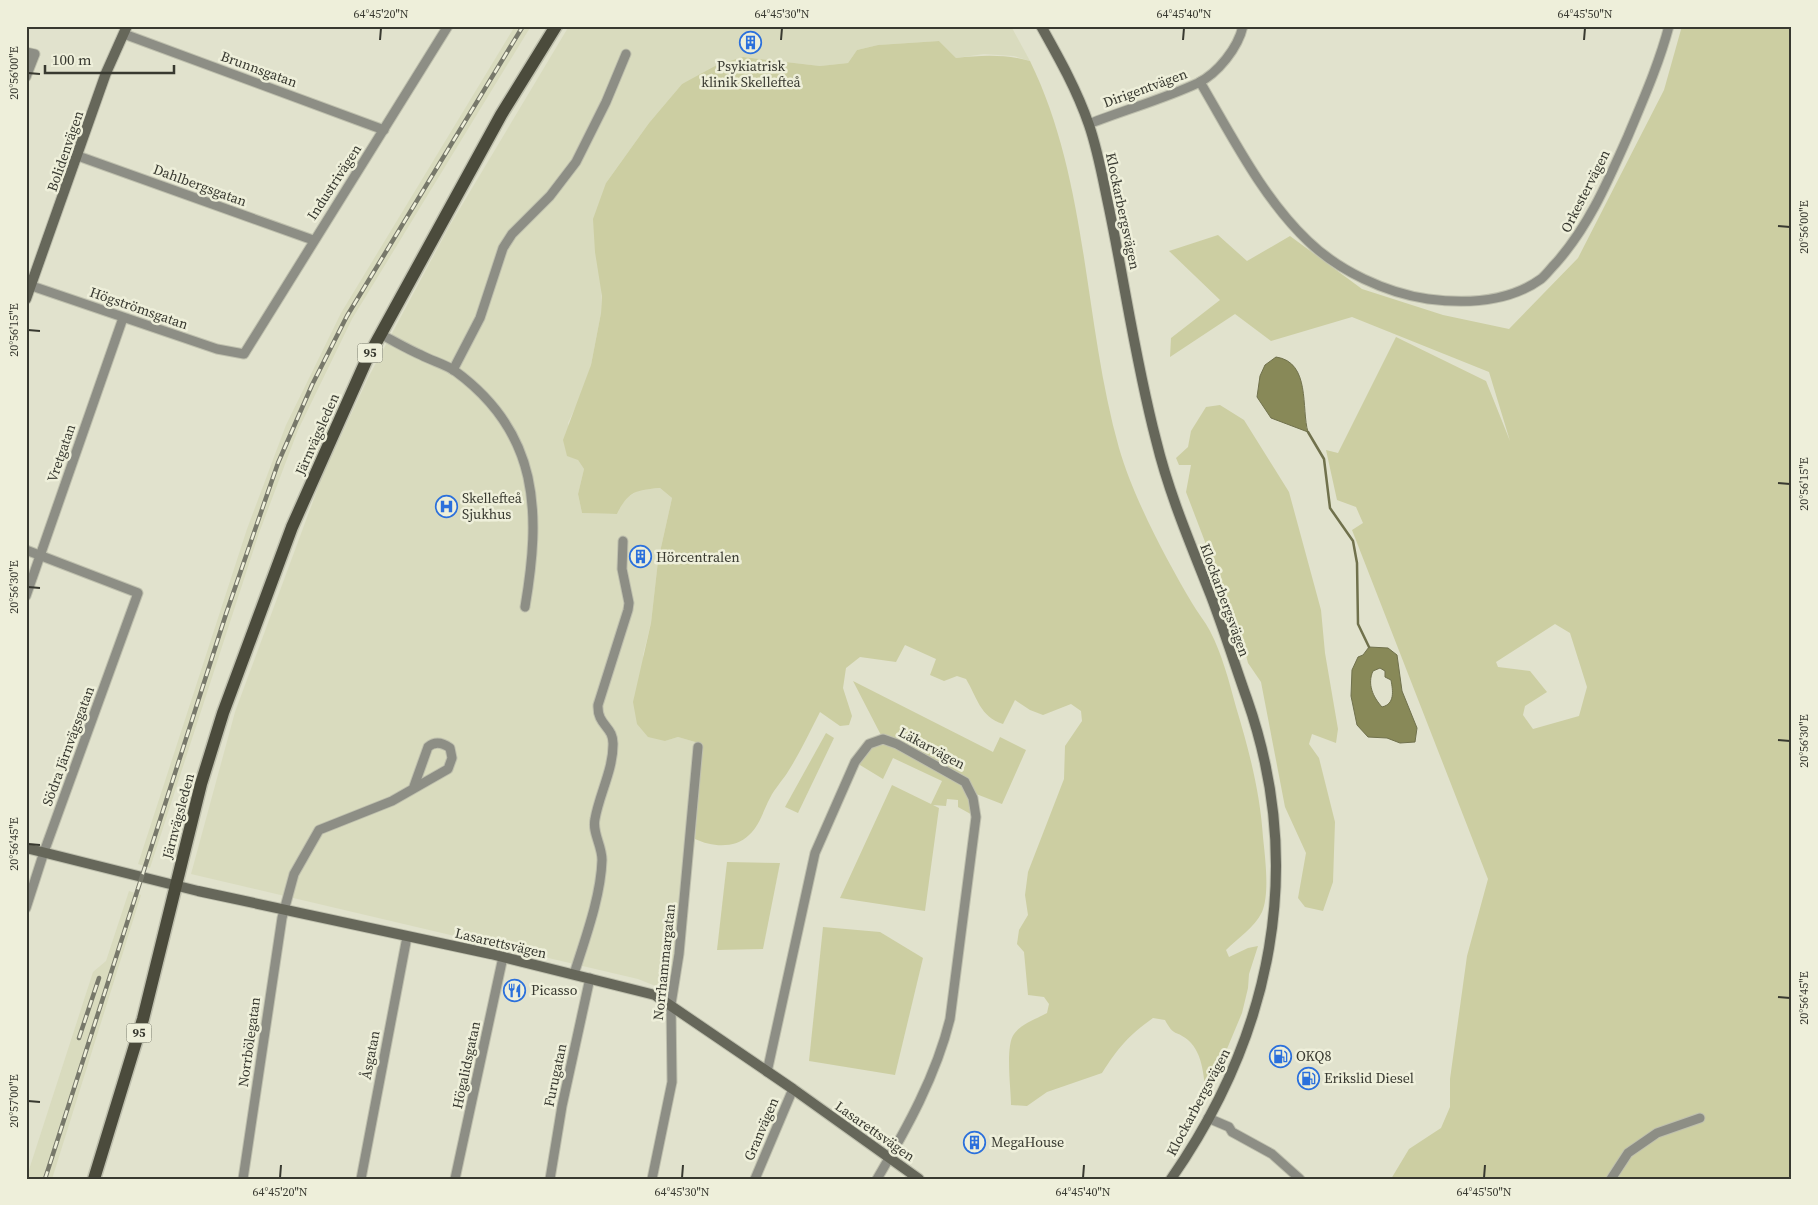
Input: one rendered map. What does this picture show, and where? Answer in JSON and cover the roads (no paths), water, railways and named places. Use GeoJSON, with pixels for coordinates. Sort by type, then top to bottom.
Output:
{"type":"FeatureCollection","features":[{"type":"Feature","properties":{"kind":"main road","name":"Järnvägsleden"},"geometry":{"type":"LineString","coordinates":[[176,884],[201,784],[250,637],[292,527],[366,361],[380,334],[501,115],[556,26]]}},
{"type":"Feature","properties":{"kind":"main road","name":"Klockarbergsvägen"},"geometry":{"type":"LineString","coordinates":[[1041,26],[1061,61],[1089,124],[1121,263],[1156,443],[1181,520],[1248,702],[1267,773],[1275,839],[1275,901],[1269,948],[1260,994],[1250,1029],[1234,1069],[1194,1146],[1171,1179]]}},
{"type":"Feature","properties":{"kind":"main road","name":"Bolidenvägen"},"geometry":{"type":"LineString","coordinates":[[26,299],[29,285],[78,156],[106,73],[126,30]]}},
{"type":"Feature","properties":{"kind":"main road","name":"Lasarettsvägen"},"geometry":{"type":"LineString","coordinates":[[26,848],[284,910],[503,957],[655,995],[671,1004],[793,1089],[919,1179]]}},
{"type":"Feature","properties":{"kind":"main road","name":"95"},"geometry":{"type":"LineString","coordinates":[[94,1179],[143,1020],[176,884]]}},
{"type":"Feature","properties":{"kind":"street","name":"Industrivägen"},"geometry":{"type":"LineString","coordinates":[[244,354],[313,240],[448,26]]}},
{"type":"Feature","properties":{"kind":"street","name":"Dirigentvägen"},"geometry":{"type":"LineString","coordinates":[[1089,124],[1200,82],[1221,64],[1231,52],[1244,26]]}},
{"type":"Feature","properties":{"kind":"street","name":"Orkestervägen"},"geometry":{"type":"LineString","coordinates":[[1200,82],[1235,142],[1288,220],[1309,242],[1338,264],[1390,291],[1410,296],[1453,302],[1505,297],[1541,279],[1576,241],[1618,158],[1663,51],[1669,26]]}},
{"type":"Feature","properties":{"kind":"street","name":"Brunnsgatan"},"geometry":{"type":"LineString","coordinates":[[126,30],[384,130]]}},
{"type":"Feature","properties":{"kind":"street"},"geometry":{"type":"LineString","coordinates":[[26,52],[35,54],[26,77]]}},
{"type":"Feature","properties":{"kind":"street"},"geometry":{"type":"LineString","coordinates":[[454,370],[480,318],[503,248],[512,234],[550,196],[576,162],[603,110],[626,54]]}},
{"type":"Feature","properties":{"kind":"street","name":"Dahlbergsgatan"},"geometry":{"type":"LineString","coordinates":[[78,156],[313,240]]}},
{"type":"Feature","properties":{"kind":"street","name":"Högströmsgatan"},"geometry":{"type":"LineString","coordinates":[[29,285],[217,349],[244,354]]}},
{"type":"Feature","properties":{"kind":"street","name":"Vretgatan"},"geometry":{"type":"LineString","coordinates":[[26,596],[123,318]]}},
{"type":"Feature","properties":{"kind":"street"},"geometry":{"type":"LineString","coordinates":[[380,334],[454,370],[492,404],[523,456],[531,482],[534,540],[525,607]]}},
{"type":"Feature","properties":{"kind":"street"},"geometry":{"type":"LineString","coordinates":[[574,974],[594,904],[602,861],[602,848],[594,824],[614,746],[610,731],[600,722],[597,715],[598,705],[628,610],[629,603],[622,569],[623,540]]}},
{"type":"Feature","properties":{"kind":"street"},"geometry":{"type":"LineString","coordinates":[[26,550],[40,555]]}},
{"type":"Feature","properties":{"kind":"street","name":"Södra Järnvägsgatan"},"geometry":{"type":"LineString","coordinates":[[26,908],[44,852],[138,593],[40,555]]}},
{"type":"Feature","properties":{"kind":"street","name":"Läkarvägen"},"geometry":{"type":"LineString","coordinates":[[767,1072],[808,881],[826,825],[855,762],[868,744],[883,739],[897,744],[966,782],[973,798],[976,817],[950,1019],[942,1051],[889,1158]]}},
{"type":"Feature","properties":{"kind":"street","name":"Norrbölegatan"},"geometry":{"type":"LineString","coordinates":[[243,1179],[284,910],[294,874],[318,830],[392,802],[448,769],[451,764],[452,750],[446,745],[432,743],[428,747],[413,789]]}},
{"type":"Feature","properties":{"kind":"street","name":"Norrhammargatan"},"geometry":{"type":"LineString","coordinates":[[652,1179],[672,1082],[671,1004],[679,954],[698,747]]}},
{"type":"Feature","properties":{"kind":"street","name":"Åsgatan"},"geometry":{"type":"LineString","coordinates":[[361,1179],[407,937]]}},
{"type":"Feature","properties":{"kind":"street","name":"Högalidsgatan"},"geometry":{"type":"LineString","coordinates":[[455,1179],[503,957]]}},
{"type":"Feature","properties":{"kind":"street","name":"Furugatan"},"geometry":{"type":"LineString","coordinates":[[550,1179],[562,1106],[590,978]]}},
{"type":"Feature","properties":{"kind":"street","name":"Granvägen"},"geometry":{"type":"LineString","coordinates":[[755,1179],[793,1089]]}},
{"type":"Feature","properties":{"kind":"street"},"geometry":{"type":"LineString","coordinates":[[1208,1118],[1229,1127],[1232,1132],[1272,1154],[1300,1179]]}},
{"type":"Feature","properties":{"kind":"street"},"geometry":{"type":"LineString","coordinates":[[1611,1179],[1628,1153],[1658,1133],[1700,1118]]}},
{"type":"Feature","properties":{"kind":"street"},"geometry":{"type":"LineString","coordinates":[[877,1179],[889,1158]]}},
{"type":"Feature","properties":{"kind":"waterway"},"geometry":{"type":"LineString","coordinates":[[1308,432],[1324,459],[1330,508],[1353,541],[1357,563],[1358,624],[1369,647]]}},
{"type":"Feature","properties":{"kind":"railway"},"geometry":{"type":"LineString","coordinates":[[45,1179],[226,614],[278,463],[312,385],[347,316],[523,26]]}},
{"type":"Feature","properties":{"kind":"railway"},"geometry":{"type":"LineString","coordinates":[[79,1038],[99,978]]}},
{"type":"Feature","properties":{"kind":"place","name":"Psykiatrisk klinik Skellefteå"},"geometry":{"type":"Point","coordinates":[751,43]}},
{"type":"Feature","properties":{"kind":"place","name":"Skellefteå Sjukhus"},"geometry":{"type":"Point","coordinates":[446,506]}},
{"type":"Feature","properties":{"kind":"place","name":"Hörcentralen"},"geometry":{"type":"Point","coordinates":[640,557]}},
{"type":"Feature","properties":{"kind":"place","name":"Picasso"},"geometry":{"type":"Point","coordinates":[515,990]}},
{"type":"Feature","properties":{"kind":"place","name":"OKQ8"},"geometry":{"type":"Point","coordinates":[1280,1056]}},
{"type":"Feature","properties":{"kind":"place","name":"Erikslid Diesel"},"geometry":{"type":"Point","coordinates":[1308,1078]}},
{"type":"Feature","properties":{"kind":"place","name":"MegaHouse"},"geometry":{"type":"Point","coordinates":[975,1142]}}]}
